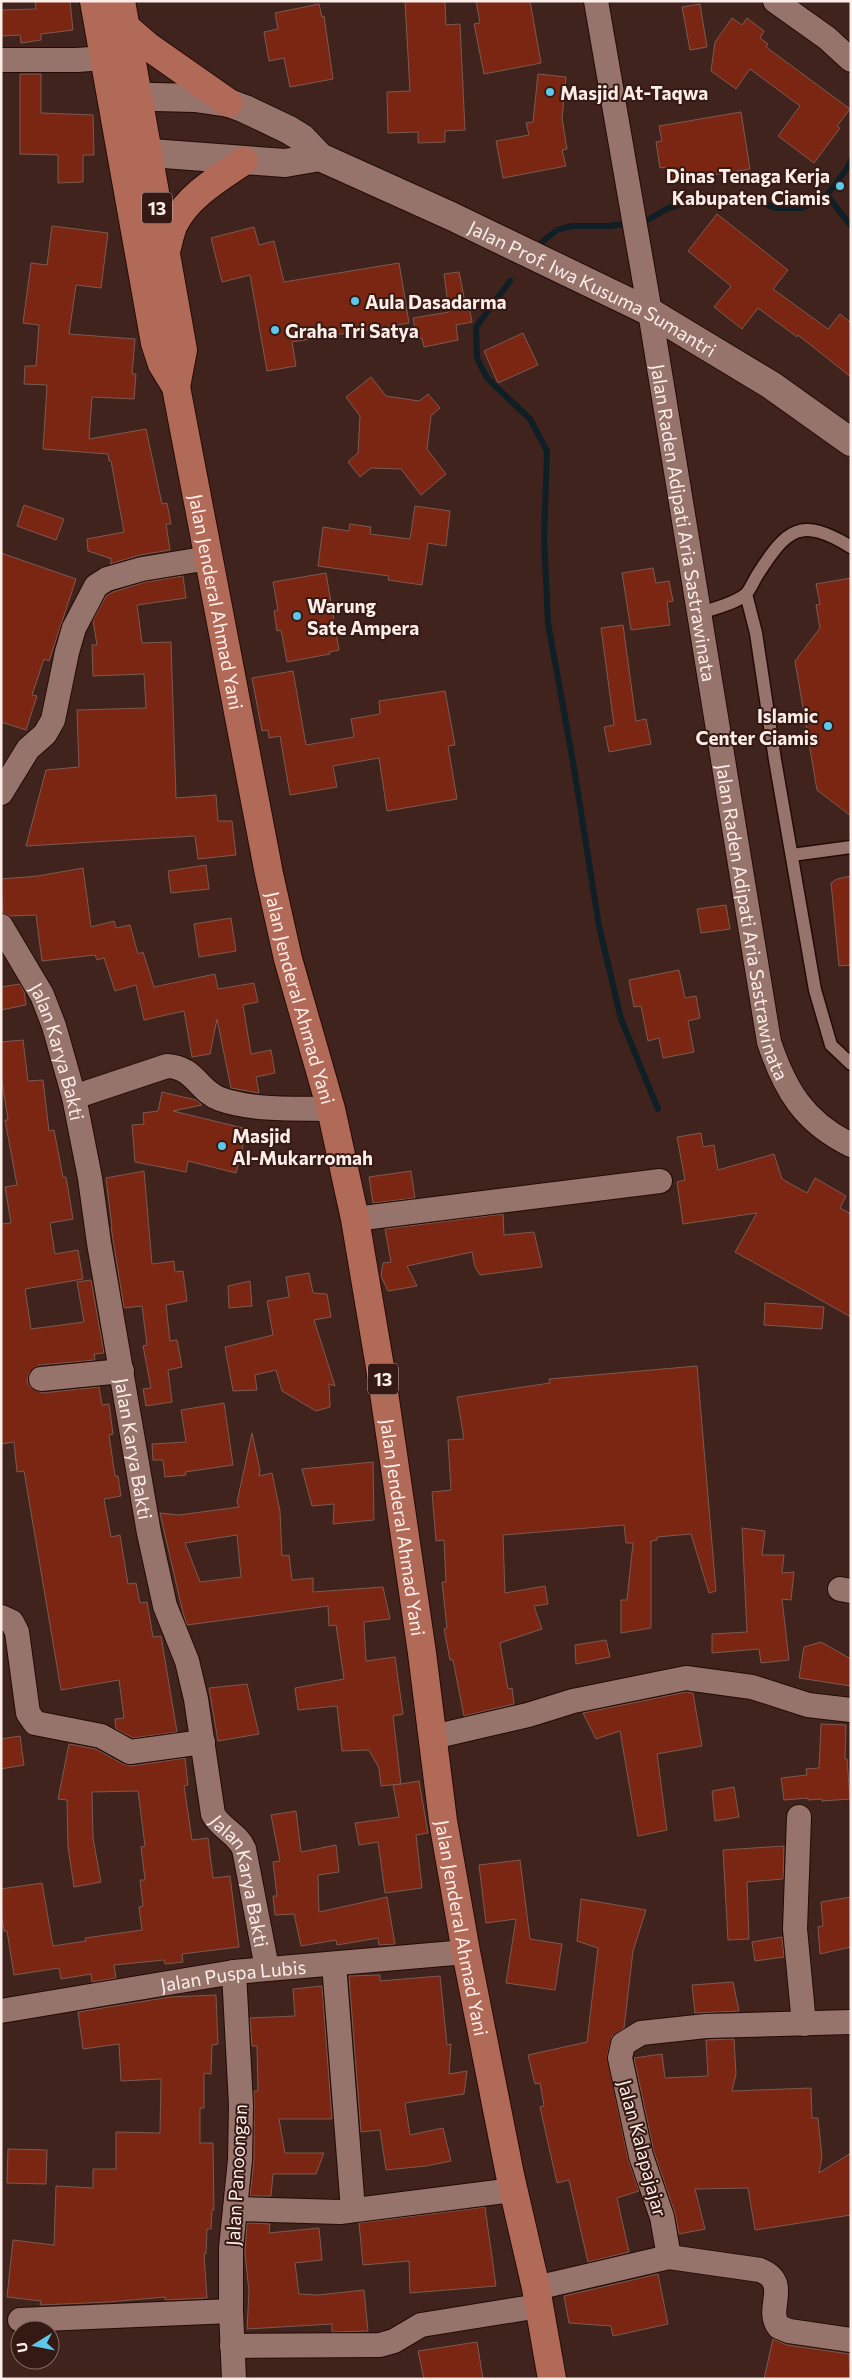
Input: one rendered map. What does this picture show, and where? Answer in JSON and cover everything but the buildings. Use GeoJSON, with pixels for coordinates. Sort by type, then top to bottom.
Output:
{"type":"FeatureCollection","features":[{"type":"Feature","properties":{"kind":"highway","name":"Jalan Jenderal Ahmad Yani"},"geometry":{"type":"LineString","coordinates":[[94,1],[155,343],[162,364],[176,387],[269,874],[288,959],[331,1109],[355,1220],[382,1379],[444,1821],[466,1952],[552,2379]]}},
{"type":"Feature","properties":{"kind":"highway","name":"Jalan Jenderal Ahmad Yani"},"geometry":{"type":"LineString","coordinates":[[121,1],[183,350],[176,387]]}},
{"type":"Feature","properties":{"kind":"highway"},"geometry":{"type":"LineString","coordinates":[[127,28],[149,47],[229,103]]}},
{"type":"Feature","properties":{"kind":"highway"},"geometry":{"type":"LineString","coordinates":[[165,254],[174,225],[185,208],[199,193],[244,161]]}},
{"type":"Feature","properties":{"kind":"main road"},"geometry":{"type":"LineString","coordinates":[[111,96],[138,95],[195,98],[229,103],[289,130],[311,146],[320,157],[285,163],[120,151]]}},
{"type":"Feature","properties":{"kind":"main road","name":"Jalan Prof. Iwa Kusuma Sumantri"},"geometry":{"type":"LineString","coordinates":[[320,157],[451,216],[650,312],[771,385],[851,442]]}},
{"type":"Feature","properties":{"kind":"street","name":"Jalan Raden Adipati Aria Sastrawinata"},"geometry":{"type":"LineString","coordinates":[[596,1],[650,312],[769,1042],[788,1088],[802,1110],[814,1123],[834,1137],[851,1145]]}},
{"type":"Feature","properties":{"kind":"street"},"geometry":{"type":"LineString","coordinates":[[775,1],[827,38],[851,60]]}},
{"type":"Feature","properties":{"kind":"street"},"geometry":{"type":"LineString","coordinates":[[1,60],[105,58]]}},
{"type":"Feature","properties":{"kind":"street"},"geometry":{"type":"LineString","coordinates":[[1,793],[28,749],[44,734],[53,720],[72,636],[80,614],[96,586],[107,579],[132,572],[209,558]]}},
{"type":"Feature","properties":{"kind":"street","name":"Jalan Karya Bakti"},"geometry":{"type":"LineString","coordinates":[[1,926],[12,963],[42,995],[54,1026],[74,1097],[122,1371],[135,1458],[160,1588],[187,1662],[196,1699],[213,1814],[218,1822],[239,1840],[245,1853],[268,1968]]}},
{"type":"Feature","properties":{"kind":"street"},"geometry":{"type":"LineString","coordinates":[[74,1097],[167,1066],[173,1066],[190,1073],[218,1098],[242,1105],[331,1109]]}},
{"type":"Feature","properties":{"kind":"street"},"geometry":{"type":"LineString","coordinates":[[355,1220],[660,1181]]}},
{"type":"Feature","properties":{"kind":"street"},"geometry":{"type":"LineString","coordinates":[[41,1379],[122,1371]]}},
{"type":"Feature","properties":{"kind":"street"},"geometry":{"type":"LineString","coordinates":[[1,1617],[12,1622],[17,1632],[28,1713],[35,1723],[101,1736],[130,1752],[203,1742]]}},
{"type":"Feature","properties":{"kind":"street"},"geometry":{"type":"LineString","coordinates":[[433,1737],[528,1715],[573,1702],[686,1678],[752,1687],[808,1705],[851,1710]]}},
{"type":"Feature","properties":{"kind":"street"},"geometry":{"type":"LineString","coordinates":[[799,1816],[795,1929],[804,2024]]}},
{"type":"Feature","properties":{"kind":"street","name":"Jalan Puspa Lubis"},"geometry":{"type":"LineString","coordinates":[[1,2011],[234,1972],[466,1952]]}},
{"type":"Feature","properties":{"kind":"street"},"geometry":{"type":"LineString","coordinates":[[334,1964],[353,2210]]}},
{"type":"Feature","properties":{"kind":"street","name":"Jalan Panoongan"},"geometry":{"type":"LineString","coordinates":[[234,1972],[241,2105],[232,2248],[231,2311],[234,2379]]}},
{"type":"Feature","properties":{"kind":"street","name":"Jalan Kalapajajar"},"geometry":{"type":"LineString","coordinates":[[669,2257],[662,2217],[641,2156],[620,2058],[623,2044],[641,2033],[706,2026],[851,2022]]}},
{"type":"Feature","properties":{"kind":"street"},"geometry":{"type":"LineString","coordinates":[[235,2209],[340,2212],[513,2190]]}},
{"type":"Feature","properties":{"kind":"street"},"geometry":{"type":"LineString","coordinates":[[232,2346],[380,2345],[394,2341],[421,2325],[537,2297],[669,2257],[760,2270],[768,2273],[776,2283],[774,2317],[779,2327],[789,2331],[851,2340]]}},
{"type":"Feature","properties":{"kind":"street"},"geometry":{"type":"LineString","coordinates":[[20,2320],[231,2311]]}},
{"type":"Feature","properties":{"kind":"lane"},"geometry":{"type":"LineString","coordinates":[[699,614],[746,594],[774,549],[791,534],[799,530],[816,531],[851,547]]}},
{"type":"Feature","properties":{"kind":"lane"},"geometry":{"type":"LineString","coordinates":[[746,594],[756,633],[815,990],[831,1045],[851,1064]]}},
{"type":"Feature","properties":{"kind":"lane"},"geometry":{"type":"LineString","coordinates":[[792,855],[851,847]]}},
{"type":"Feature","properties":{"kind":"waterway"},"geometry":{"type":"LineString","coordinates":[[542,242],[557,230],[572,226],[610,226],[648,220],[668,208],[711,196],[747,196],[775,208],[802,208],[827,195],[846,170],[851,160]]}},
{"type":"Feature","properties":{"kind":"waterway"},"geometry":{"type":"LineString","coordinates":[[827,195],[851,226]]}},
{"type":"Feature","properties":{"kind":"waterway"},"geometry":{"type":"LineString","coordinates":[[510,281],[476,327],[477,358],[487,378],[530,419],[547,451],[544,538],[548,623],[573,762],[599,926],[621,1019],[658,1109]]}},
{"type":"Feature","properties":{"kind":"place","name":"Masjid At-Taqwa"},"geometry":{"type":"Point","coordinates":[550,92]}},
{"type":"Feature","properties":{"kind":"place","name":"Dinas Tenaga Kerja Kabupaten Ciamis"},"geometry":{"type":"Point","coordinates":[840,186]}},
{"type":"Feature","properties":{"kind":"place","name":"Aula Dasadarma"},"geometry":{"type":"Point","coordinates":[355,301]}},
{"type":"Feature","properties":{"kind":"place","name":"Graha Tri Satya"},"geometry":{"type":"Point","coordinates":[275,330]}},
{"type":"Feature","properties":{"kind":"place","name":"Warung Sate Ampera"},"geometry":{"type":"Point","coordinates":[297,616]}},
{"type":"Feature","properties":{"kind":"place","name":"Islamic Center Ciamis"},"geometry":{"type":"Point","coordinates":[828,726]}},
{"type":"Feature","properties":{"kind":"place","name":"Masjid Al-Mukarromah"},"geometry":{"type":"Point","coordinates":[222,1146]}}]}
